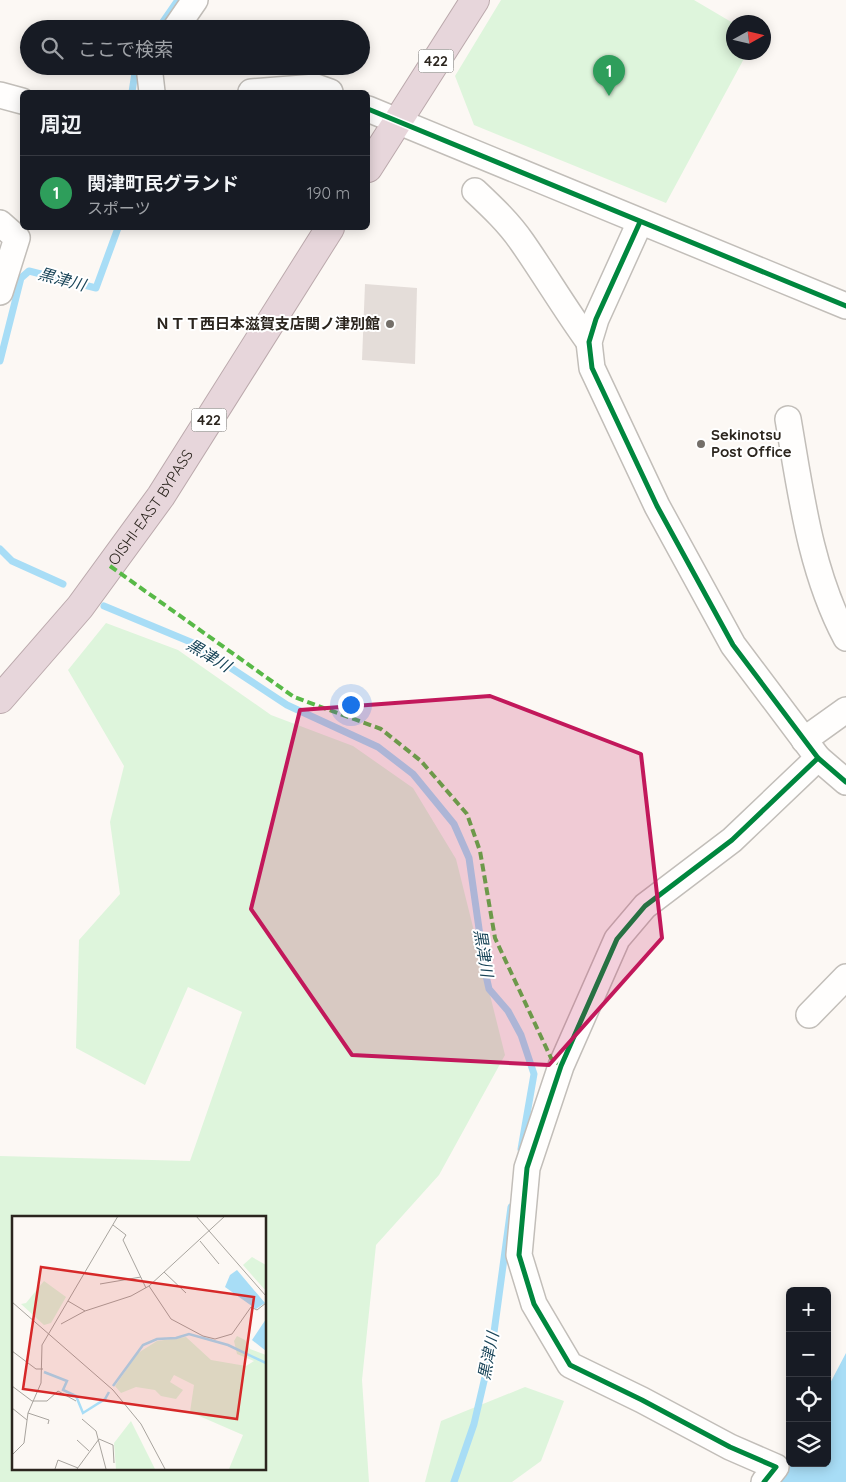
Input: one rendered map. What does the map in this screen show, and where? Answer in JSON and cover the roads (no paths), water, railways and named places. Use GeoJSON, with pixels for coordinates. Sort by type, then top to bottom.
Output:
{"type":"FeatureCollection","features":[{"type":"Feature","properties":{"kind":"highway","name":"422"},"geometry":{"type":"LineString","coordinates":[[370,165],[475,0]]}},
{"type":"Feature","properties":{"kind":"highway","name":"OISHI-EAST BYPASS"},"geometry":{"type":"LineString","coordinates":[[0,699],[80,607],[161,496],[329,230]]}},
{"type":"Feature","properties":{"kind":"street"},"geometry":{"type":"LineString","coordinates":[[181,20],[195,0]]}},
{"type":"Feature","properties":{"kind":"street"},"geometry":{"type":"LineString","coordinates":[[150,75],[152,90]]}},
{"type":"Feature","properties":{"kind":"street"},"geometry":{"type":"LineString","coordinates":[[273,90],[316,86],[325,90]]}},
{"type":"Feature","properties":{"kind":"street"},"geometry":{"type":"LineString","coordinates":[[0,95],[20,100]]}},
{"type":"Feature","properties":{"kind":"street"},"geometry":{"type":"LineString","coordinates":[[370,110],[846,306]]}},
{"type":"Feature","properties":{"kind":"street"},"geometry":{"type":"LineString","coordinates":[[475,191],[500,215],[522,241],[565,310],[589,342]]}},
{"type":"Feature","properties":{"kind":"street"},"geometry":{"type":"LineString","coordinates":[[640,222],[596,319],[589,342],[592,368],[657,506],[733,645],[811,749],[846,782]]}},
{"type":"Feature","properties":{"kind":"street"},"geometry":{"type":"LineString","coordinates":[[0,223],[17,238],[0,292]]}},
{"type":"Feature","properties":{"kind":"street"},"geometry":{"type":"LineString","coordinates":[[788,419],[808,536],[831,609],[846,638]]}},
{"type":"Feature","properties":{"kind":"street"},"geometry":{"type":"LineString","coordinates":[[764,1482],[776,1467],[730,1447],[642,1400],[570,1365],[534,1304],[519,1255],[527,1168],[562,1066],[617,939],[645,906],[732,840],[846,710]]}},
{"type":"Feature","properties":{"kind":"street"},"geometry":{"type":"LineString","coordinates":[[809,1015],[846,977]]}},
{"type":"Feature","properties":{"kind":"water"},"geometry":{"type":"Polygon","coordinates":[[[846,1353],[846,1482],[779,1482],[788,1467],[831,1467],[831,1381],[846,1353]]]}},
{"type":"Feature","properties":{"kind":"waterway","name":"黒津川"},"geometry":{"type":"LineString","coordinates":[[164,20],[178,0]]}},
{"type":"Feature","properties":{"kind":"waterway","name":"黒津川"},"geometry":{"type":"LineString","coordinates":[[132,90],[135,75]]}},
{"type":"Feature","properties":{"kind":"waterway","name":"黒津川"},"geometry":{"type":"LineString","coordinates":[[0,361],[21,278],[29,271],[96,288],[117,230]]}},
{"type":"Feature","properties":{"kind":"waterway","name":"黒津川"},"geometry":{"type":"LineString","coordinates":[[0,549],[12,561],[63,584]]}},
{"type":"Feature","properties":{"kind":"waterway","name":"黒津川"},"geometry":{"type":"LineString","coordinates":[[104,606],[193,643],[287,705],[378,747],[413,774],[454,824],[469,858],[489,989],[508,1011],[521,1035],[534,1074],[521,1149]]}},
{"type":"Feature","properties":{"kind":"waterway","name":"黒津川"},"geometry":{"type":"LineString","coordinates":[[454,1482],[474,1424],[492,1347],[511,1207]]}},
{"type":"Feature","properties":{"kind":"place","name":"関津町民グランド"},"geometry":{"type":"Point","coordinates":[609,96]}},
{"type":"Feature","properties":{"kind":"place","name":"ＮＴＴ西日本滋賀支店関ノ津別館"},"geometry":{"type":"Point","coordinates":[390,324]}},
{"type":"Feature","properties":{"kind":"place","name":"Sekinotsu Post Office"},"geometry":{"type":"Point","coordinates":[701,444]}}]}
